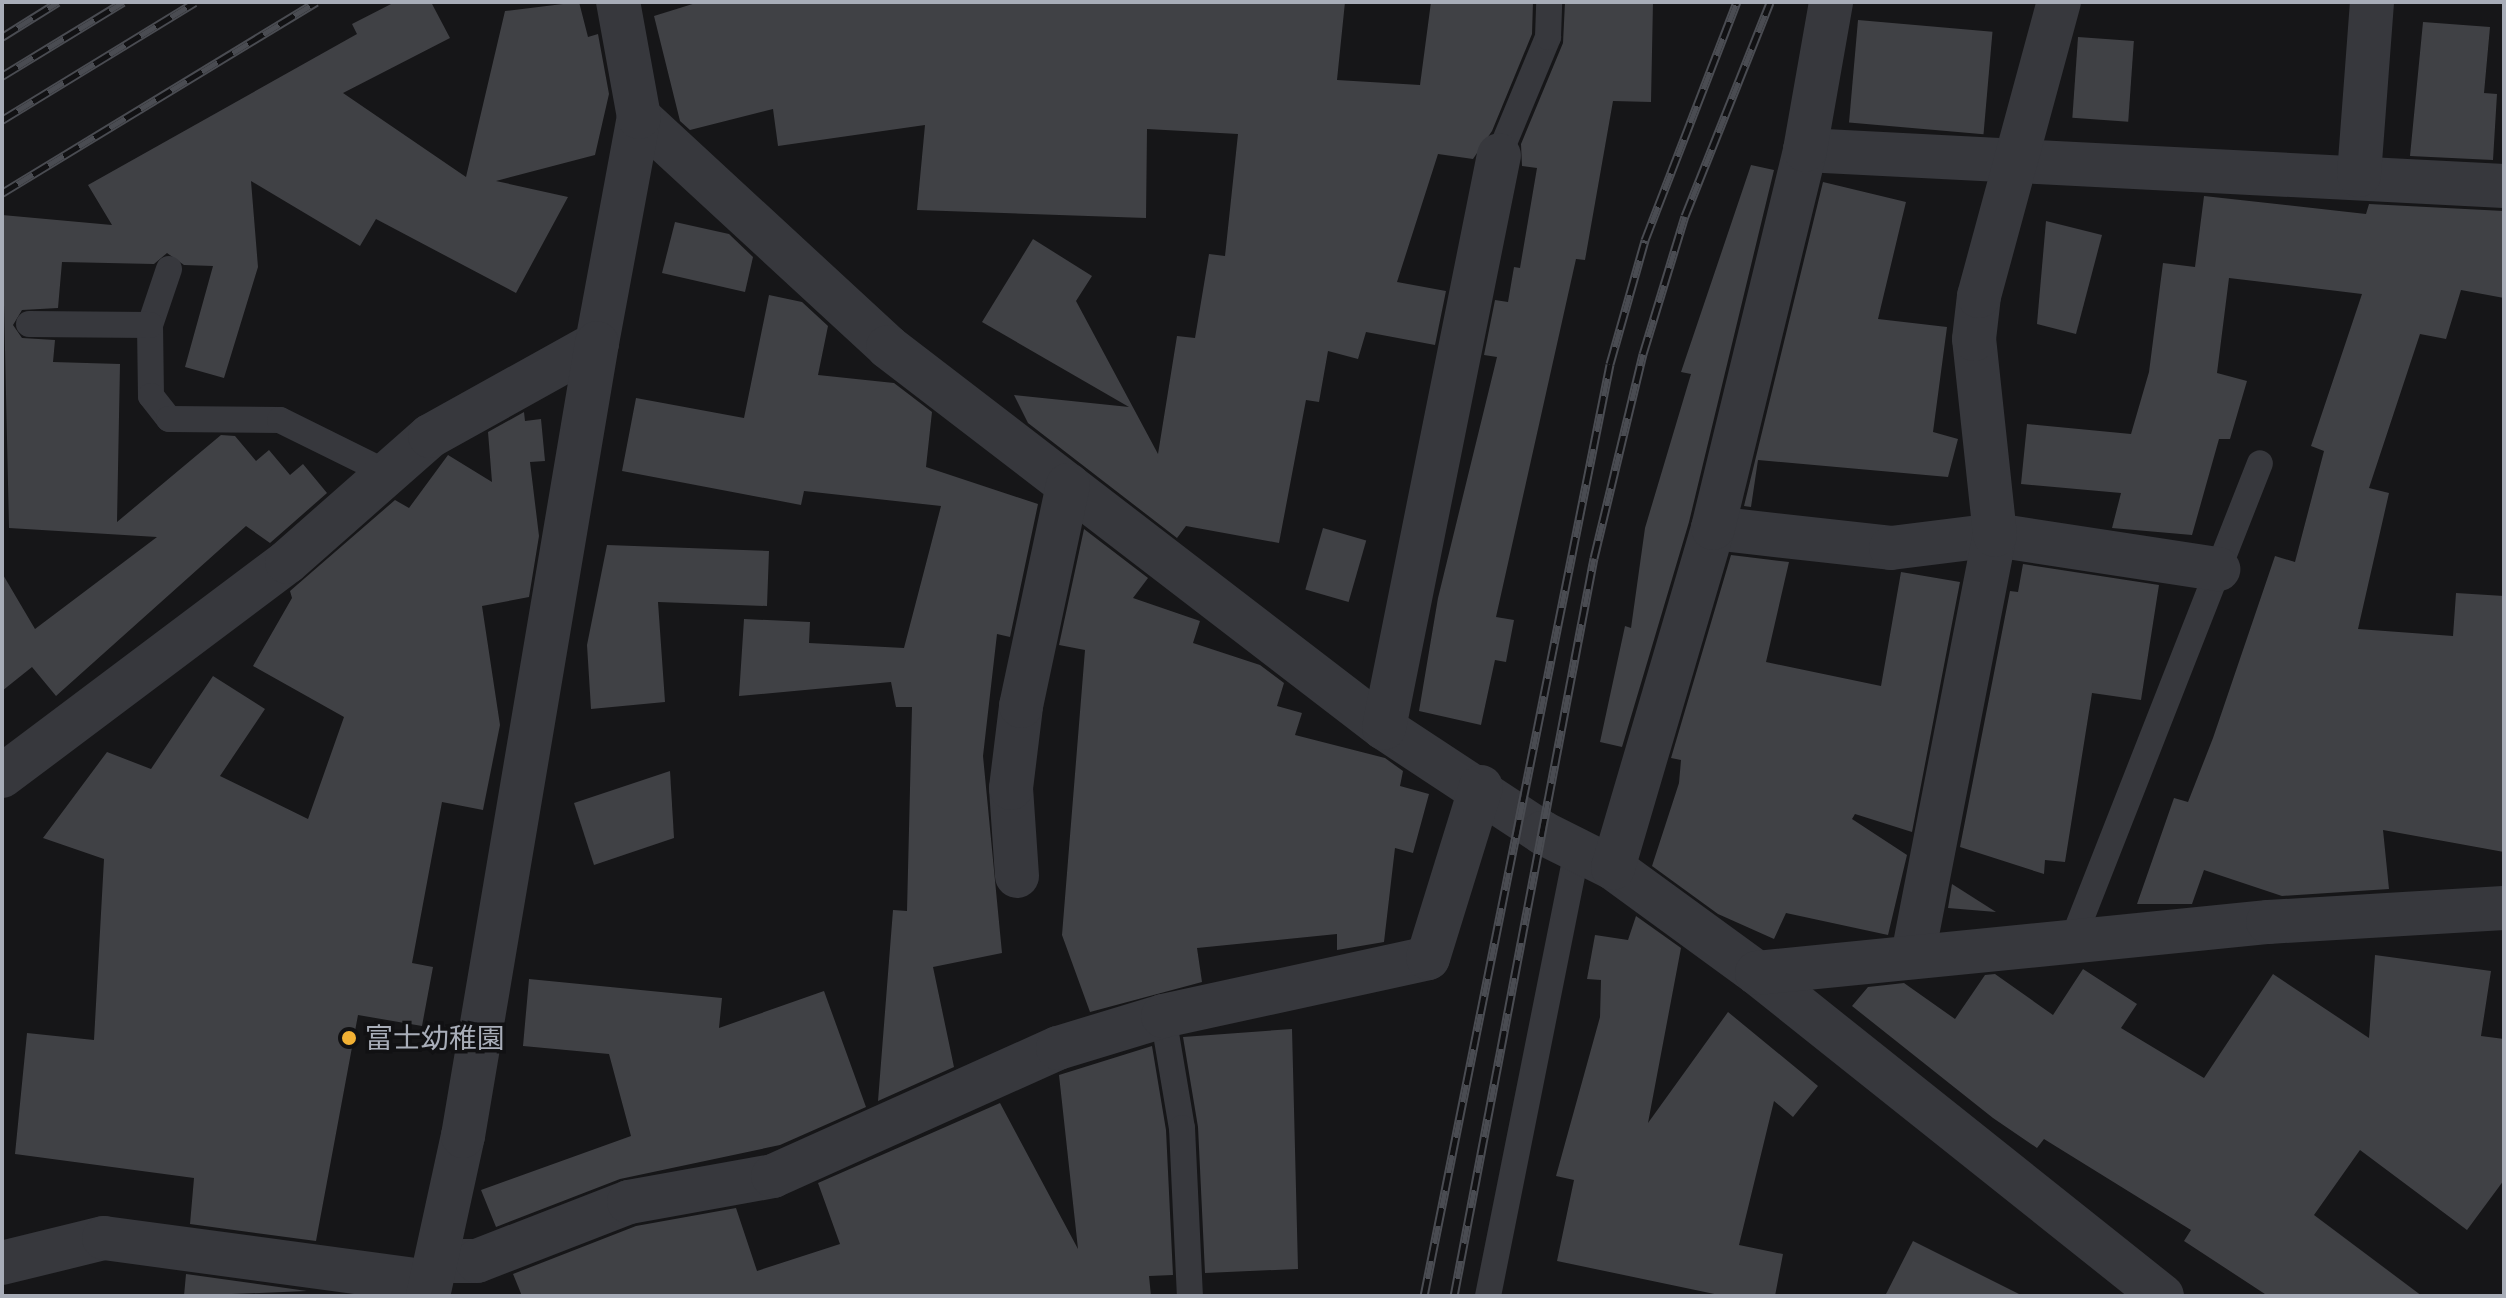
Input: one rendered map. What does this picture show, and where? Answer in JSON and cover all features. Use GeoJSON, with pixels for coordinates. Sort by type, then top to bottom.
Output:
{"type":"FeatureCollection","features":[{"type":"Feature","properties":{"kind":"street"},"geometry":{"type":"LineString","coordinates":[[431,1280],[639,117],[618,2]]}},
{"type":"Feature","properties":{"kind":"street"},"geometry":{"type":"LineString","coordinates":[[1596,857],[1713,528],[1805,150],[1831,2]]}},
{"type":"Feature","properties":{"kind":"street"},"geometry":{"type":"LineString","coordinates":[[1913,955],[1995,535],[1974,339],[1991,239],[2059,2]]}},
{"type":"Feature","properties":{"kind":"street"},"geometry":{"type":"LineString","coordinates":[[2359,175],[2372,2]]}},
{"type":"Feature","properties":{"kind":"street"},"geometry":{"type":"LineString","coordinates":[[639,117],[888,347],[1384,728],[1481,787],[1543,833],[1596,857],[1757,973],[2162,1296]]}},
{"type":"Feature","properties":{"kind":"street"},"geometry":{"type":"LineString","coordinates":[[1805,150],[2359,175],[2504,186]]}},
{"type":"Feature","properties":{"kind":"street"},"geometry":{"type":"LineString","coordinates":[[1384,728],[1499,155]]}},
{"type":"Feature","properties":{"kind":"street"},"geometry":{"type":"LineString","coordinates":[[2,776],[287,562],[385,472],[430,436],[597,343]]}},
{"type":"Feature","properties":{"kind":"street"},"geometry":{"type":"LineString","coordinates":[[1017,876],[1011,788],[1021,706],[1068,485]]}},
{"type":"Feature","properties":{"kind":"street"},"geometry":{"type":"LineString","coordinates":[[1713,528],[1891,548],[1995,535],[2218,569]]}},
{"type":"Feature","properties":{"kind":"street"},"geometry":{"type":"LineString","coordinates":[[2,1263],[104,1238],[431,1280],[629,1202],[773,1176],[1058,1048],[1163,1016],[1428,958],[1481,787]]}},
{"type":"Feature","properties":{"kind":"street"},"geometry":{"type":"LineString","coordinates":[[1757,973],[2073,939],[2504,908]]}},
{"type":"Feature","properties":{"kind":"lane"},"geometry":{"type":"LineString","coordinates":[[1499,155],[1548,37],[1549,2]]}},
{"type":"Feature","properties":{"kind":"lane"},"geometry":{"type":"LineString","coordinates":[[169,269],[150,325],[151,396],[169,419],[280,420],[385,472]]}},
{"type":"Feature","properties":{"kind":"lane"},"geometry":{"type":"LineString","coordinates":[[29,324],[150,325]]}},
{"type":"Feature","properties":{"kind":"lane"},"geometry":{"type":"LineString","coordinates":[[2073,939],[2260,463]]}},
{"type":"Feature","properties":{"kind":"lane"},"geometry":{"type":"LineString","coordinates":[[1488,1296],[1596,857]]}},
{"type":"Feature","properties":{"kind":"lane"},"geometry":{"type":"LineString","coordinates":[[1163,1016],[1182,1128],[1190,1296]]}},
{"type":"Feature","properties":{"kind":"building"},"geometry":{"type":"Polygon","coordinates":[[[395,2],[431,2],[450,38],[343,93],[466,177],[505,11],[579,2],[588,37],[598,34],[609,94],[595,155],[496,181],[568,197],[516,293],[376,219],[360,246],[251,181],[258,267],[224,378],[185,367],[213,266],[184,265],[167,253],[154,264],[62,262],[58,308],[22,310],[13,325],[22,338],[55,340],[53,362],[120,364],[117,522],[221,435],[235,436],[256,461],[269,450],[290,475],[303,464],[327,493],[270,543],[246,526],[56,696],[32,667],[2,691],[2,573],[35,629],[157,537],[9,528],[2,215],[112,225],[88,185],[357,34],[352,24],[395,2]]]}},
{"type":"Feature","properties":{"kind":"building"},"geometry":{"type":"Polygon","coordinates":[[[699,2],[1345,2],[1337,80],[1420,85],[1431,2],[1533,2],[1532,34],[1492,131],[1473,159],[1438,154],[1397,282],[1446,291],[1435,345],[1366,332],[1358,359],[1328,351],[1319,402],[1306,400],[1279,543],[1186,526],[1177,538],[1028,423],[1014,395],[1129,407],[982,322],[1033,239],[1092,276],[1076,301],[1158,454],[1177,336],[1195,338],[1209,254],[1225,256],[1238,134],[1147,129],[1146,218],[917,210],[925,125],[778,146],[773,109],[690,130],[680,121],[654,16],[699,2]]]}},
{"type":"Feature","properties":{"kind":"building"},"geometry":{"type":"Polygon","coordinates":[[[1565,2],[1653,2],[1651,102],[1613,101],[1585,260],[1576,259],[1496,617],[1514,620],[1506,662],[1495,660],[1481,725],[1419,711],[1438,598],[1497,357],[1484,355],[1495,300],[1508,302],[1514,267],[1520,268],[1537,168],[1522,166],[1521,144],[1563,43],[1565,2]]]}},
{"type":"Feature","properties":{"kind":"building"},"geometry":{"type":"Polygon","coordinates":[[[1858,20],[1992,32],[1984,134],[1849,123],[1858,20]]]}},
{"type":"Feature","properties":{"kind":"building"},"geometry":{"type":"Polygon","coordinates":[[[2423,22],[2490,27],[2484,93],[2497,94],[2493,160],[2410,156],[2423,22]]]}},
{"type":"Feature","properties":{"kind":"building"},"geometry":{"type":"Polygon","coordinates":[[[2078,37],[2134,41],[2128,122],[2072,118],[2078,37]]]}},
{"type":"Feature","properties":{"kind":"building"},"geometry":{"type":"Polygon","coordinates":[[[1751,165],[1774,170],[1689,522],[1622,747],[1600,742],[1625,626],[1631,628],[1645,528],[1691,374],[1681,372],[1751,165]]]}},
{"type":"Feature","properties":{"kind":"building"},"geometry":{"type":"Polygon","coordinates":[[[1823,182],[1906,202],[1878,319],[1947,327],[1933,432],[1958,439],[1948,477],[1758,460],[1751,507],[1744,506],[1823,182]]]}},
{"type":"Feature","properties":{"kind":"building"},"geometry":{"type":"Polygon","coordinates":[[[2204,196],[2366,214],[2369,204],[2504,211],[2504,298],[2461,290],[2446,339],[2420,334],[2369,488],[2389,493],[2358,629],[2453,636],[2456,593],[2504,596],[2504,852],[2383,830],[2389,889],[2282,896],[2204,870],[2192,904],[2137,904],[2174,798],[2188,802],[2275,556],[2295,562],[2324,451],[2311,446],[2362,294],[2229,278],[2217,373],[2247,381],[2230,439],[2219,439],[2192,535],[2112,528],[2121,493],[2021,484],[2027,424],[2131,434],[2149,372],[2163,263],[2195,267],[2204,196]]]}},
{"type":"Feature","properties":{"kind":"building"},"geometry":{"type":"Polygon","coordinates":[[[2046,221],[2102,235],[2076,334],[2037,324],[2046,221]]]}},
{"type":"Feature","properties":{"kind":"building"},"geometry":{"type":"Polygon","coordinates":[[[675,222],[729,234],[753,257],[745,292],[662,273],[675,222]]]}},
{"type":"Feature","properties":{"kind":"building"},"geometry":{"type":"Polygon","coordinates":[[[769,295],[802,302],[828,326],[818,375],[894,383],[932,412],[926,467],[1038,504],[1010,637],[997,634],[983,756],[1002,953],[933,967],[954,1067],[878,1101],[893,910],[907,911],[912,707],[896,707],[891,682],[739,696],[744,619],[810,622],[809,643],[904,648],[941,506],[804,491],[801,505],[622,471],[636,398],[744,418],[769,295]]]}},
{"type":"Feature","properties":{"kind":"building"},"geometry":{"type":"Polygon","coordinates":[[[524,412],[525,421],[541,419],[545,461],[530,462],[539,536],[529,597],[482,606],[500,725],[483,810],[442,802],[412,963],[433,967],[422,1026],[358,1015],[316,1241],[190,1224],[194,1178],[15,1154],[27,1033],[94,1040],[104,859],[43,838],[107,752],[151,769],[213,676],[265,709],[220,776],[308,819],[344,717],[253,666],[292,598],[290,591],[395,500],[409,508],[448,455],[492,482],[488,432],[524,412]]]}},
{"type":"Feature","properties":{"kind":"building"},"geometry":{"type":"Polygon","coordinates":[[[1323,528],[1366,540],[1349,602],[1305,590],[1323,528]]]}},
{"type":"Feature","properties":{"kind":"building"},"geometry":{"type":"Polygon","coordinates":[[[1084,529],[1148,578],[1133,598],[1200,621],[1193,643],[1260,665],[1284,683],[1277,706],[1302,713],[1295,735],[1385,758],[1403,771],[1400,786],[1429,794],[1413,853],[1395,848],[1384,942],[1337,950],[1337,934],[1197,948],[1202,982],[1090,1012],[1062,935],[1085,650],[1059,645],[1084,529]]]}},
{"type":"Feature","properties":{"kind":"building"},"geometry":{"type":"Polygon","coordinates":[[[607,545],[769,551],[767,606],[658,602],[665,702],[591,709],[587,645],[607,545]]]}},
{"type":"Feature","properties":{"kind":"building"},"geometry":{"type":"Polygon","coordinates":[[[1731,555],[1789,562],[1766,662],[1881,686],[1901,572],[1960,582],[1912,832],[1855,814],[1852,819],[1907,855],[1888,935],[1786,913],[1774,939],[1718,914],[1652,866],[1679,783],[1681,760],[1671,758],[1731,555]]]}},
{"type":"Feature","properties":{"kind":"building"},"geometry":{"type":"Polygon","coordinates":[[[2023,564],[2159,585],[2141,700],[2092,693],[2065,862],[2045,860],[2044,874],[1960,847],[2010,591],[2018,592],[2023,564]]]}},
{"type":"Feature","properties":{"kind":"building"},"geometry":{"type":"Polygon","coordinates":[[[670,771],[674,838],[594,865],[574,803],[670,771]]]}},
{"type":"Feature","properties":{"kind":"building"},"geometry":{"type":"Polygon","coordinates":[[[1952,884],[1996,912],[1948,908],[1952,884]]]}},
{"type":"Feature","properties":{"kind":"building"},"geometry":{"type":"Polygon","coordinates":[[[1636,916],[1681,948],[1648,1123],[1728,1012],[1818,1086],[1793,1117],[1774,1101],[1739,1245],[1783,1254],[1775,1296],[1724,1296],[1557,1261],[1574,1180],[1556,1176],[1600,1017],[1601,980],[1587,979],[1595,935],[1628,940],[1636,916]]]}},
{"type":"Feature","properties":{"kind":"building"},"geometry":{"type":"Polygon","coordinates":[[[2375,955],[2491,971],[2481,1036],[2504,1039],[2504,1180],[2467,1230],[2360,1150],[2314,1215],[2422,1296],[2268,1296],[2184,1241],[2191,1230],[2044,1139],[2037,1148],[1993,1118],[1852,1006],[1868,987],[1904,983],[1955,1019],[1985,975],[1995,974],[2053,1015],[2083,969],[2137,1004],[2121,1028],[2204,1078],[2273,974],[2369,1038],[2375,955]]]}},
{"type":"Feature","properties":{"kind":"building"},"geometry":{"type":"Polygon","coordinates":[[[529,979],[722,998],[719,1028],[824,991],[866,1107],[780,1145],[620,1179],[496,1227],[481,1190],[631,1136],[609,1054],[523,1046],[529,979]]]}},
{"type":"Feature","properties":{"kind":"building"},"geometry":{"type":"Polygon","coordinates":[[[1292,1029],[1298,1269],[1205,1273],[1198,1127],[1183,1037],[1292,1029]]]}},
{"type":"Feature","properties":{"kind":"building"},"geometry":{"type":"Polygon","coordinates":[[[1152,1046],[1166,1130],[1173,1275],[1149,1276],[1151,1296],[522,1296],[513,1274],[636,1226],[736,1208],[757,1271],[840,1244],[818,1183],[1000,1103],[1078,1249],[1059,1075],[1152,1046]]]}},
{"type":"Feature","properties":{"kind":"building"},"geometry":{"type":"Polygon","coordinates":[[[1913,1241],[2023,1296],[1885,1296],[1913,1241]]]}},
{"type":"Feature","properties":{"kind":"building"},"geometry":{"type":"Polygon","coordinates":[[[186,1274],[307,1291],[184,1296],[186,1274]]]}},
{"type":"Feature","properties":{"kind":"railway"},"geometry":{"type":"LineString","coordinates":[[2,37],[58,2]]}},
{"type":"Feature","properties":{"kind":"railway"},"geometry":{"type":"LineString","coordinates":[[2,76],[123,2]]}},
{"type":"Feature","properties":{"kind":"railway"},"geometry":{"type":"LineString","coordinates":[[2,120],[195,2]]}},
{"type":"Feature","properties":{"kind":"railway"},"geometry":{"type":"LineString","coordinates":[[2,193],[316,2]]}},
{"type":"Feature","properties":{"kind":"railway"},"geometry":{"type":"LineString","coordinates":[[1424,1296],[1610,364],[1645,240],[1737,2]]}},
{"type":"Feature","properties":{"kind":"railway"},"geometry":{"type":"LineString","coordinates":[[1454,1296],[1594,558],[1643,354],[1685,216],[1770,2]]}},
{"type":"Feature","properties":{"kind":"place","name":"富士幼稚園"},"geometry":{"type":"Point","coordinates":[349,1038]}}]}
